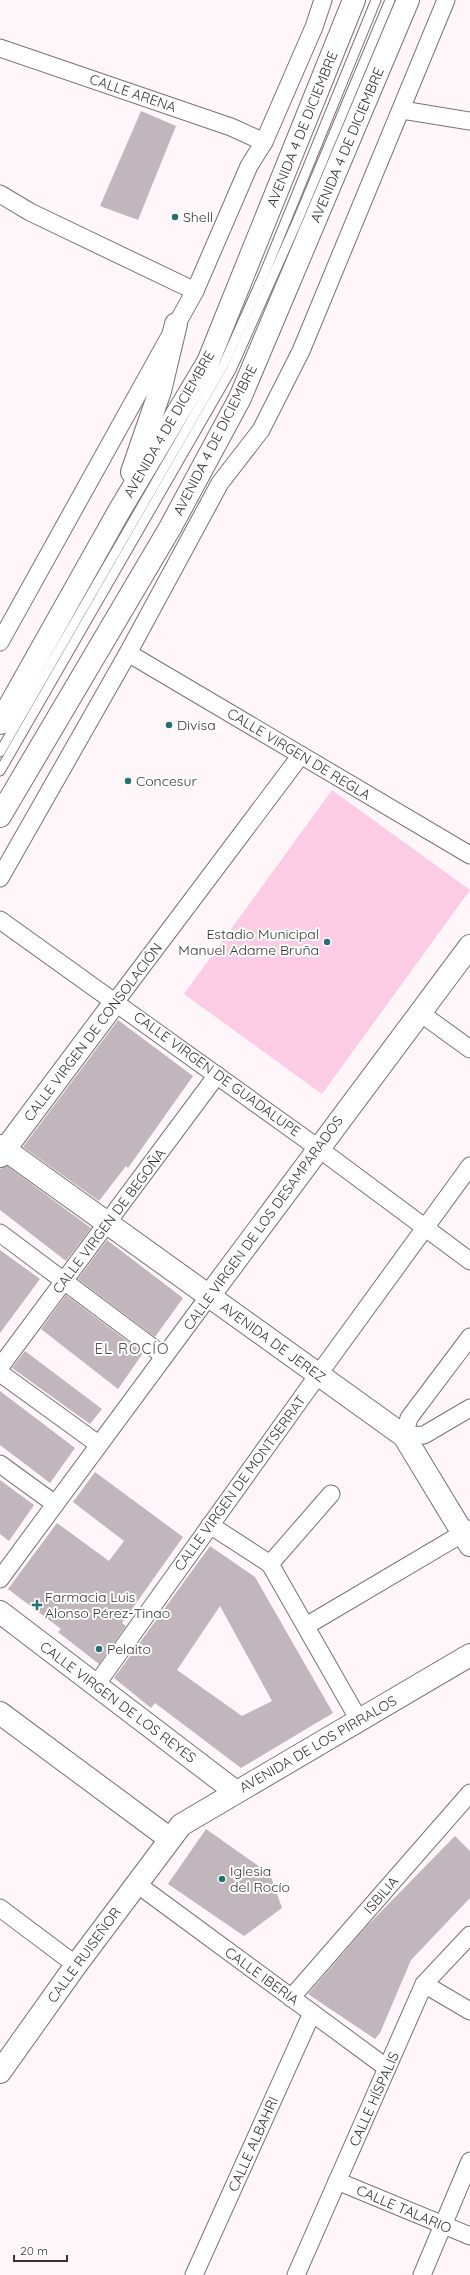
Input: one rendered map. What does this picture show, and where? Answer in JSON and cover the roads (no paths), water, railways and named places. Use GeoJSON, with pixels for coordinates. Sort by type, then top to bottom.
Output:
{"type":"FeatureCollection","features":[{"type":"Feature","properties":{"kind":"street"},"geometry":{"type":"LineString","coordinates":[[0,642],[194,291],[249,166],[264,142],[314,27],[324,0]]}},
{"type":"Feature","properties":{"kind":"street","name":"AVENIDA 4 DE DICIEMBRE"},"geometry":{"type":"LineString","coordinates":[[0,723],[117,515],[208,362],[354,0]]}},
{"type":"Feature","properties":{"kind":"street","name":"AVENIDA 4 DE DICIEMBRE"},"geometry":{"type":"LineString","coordinates":[[0,816],[170,528],[240,398],[408,0]]}},
{"type":"Feature","properties":{"kind":"street"},"geometry":{"type":"LineString","coordinates":[[0,878],[128,653],[220,483],[261,430],[301,351],[402,110],[446,0]]}},
{"type":"Feature","properties":{"kind":"street","name":"CALLE ARENA"},"geometry":{"type":"LineString","coordinates":[[0,48],[224,125],[264,142]]}},
{"type":"Feature","properties":{"kind":"street"},"geometry":{"type":"LineString","coordinates":[[402,110],[470,121]]}},
{"type":"Feature","properties":{"kind":"street"},"geometry":{"type":"LineString","coordinates":[[0,194],[30,212],[194,291]]}},
{"type":"Feature","properties":{"kind":"street"},"geometry":{"type":"LineString","coordinates":[[117,515],[160,391],[176,324]]}},
{"type":"Feature","properties":{"kind":"street","name":"CALLE VIRGEN DE REGLA"},"geometry":{"type":"LineString","coordinates":[[128,653],[470,855]]}},
{"type":"Feature","properties":{"kind":"street","name":"CALLE VIRGEN DE CONSOLACIÓN"},"geometry":{"type":"LineString","coordinates":[[2,1150],[302,755]]}},
{"type":"Feature","properties":{"kind":"street","name":"CALLE VIRGEN DE GUADALUPE"},"geometry":{"type":"LineString","coordinates":[[0,920],[116,1001],[470,1261]]}},
{"type":"Feature","properties":{"kind":"street","name":"CALLE VIRGEN DE LOS DESAMPARADOS"},"geometry":{"type":"LineString","coordinates":[[0,1579],[98,1444],[419,1012],[470,946]]}},
{"type":"Feature","properties":{"kind":"street"},"geometry":{"type":"LineString","coordinates":[[419,1012],[470,1049]]}},
{"type":"Feature","properties":{"kind":"street","name":"CALLE VIRGEN DE BEGOÑA"},"geometry":{"type":"LineString","coordinates":[[0,1367],[217,1075]]}},
{"type":"Feature","properties":{"kind":"street","name":"AVENIDA DE JEREZ"},"geometry":{"type":"LineString","coordinates":[[2,1150],[107,1223],[404,1436],[468,1535]]}},
{"type":"Feature","properties":{"kind":"street","name":"CALLE VIRGEN DE MONTSERRAT"},"geometry":{"type":"LineString","coordinates":[[96,1685],[470,1166]]}},
{"type":"Feature","properties":{"kind":"street"},"geometry":{"type":"LineString","coordinates":[[0,1233],[63,1282],[164,1356]]}},
{"type":"Feature","properties":{"kind":"street"},"geometry":{"type":"LineString","coordinates":[[470,1338],[409,1418],[404,1436],[424,1435],[470,1408]]}},
{"type":"Feature","properties":{"kind":"street"},"geometry":{"type":"LineString","coordinates":[[0,1372],[98,1444]]}},
{"type":"Feature","properties":{"kind":"street"},"geometry":{"type":"LineString","coordinates":[[0,1464],[55,1504]]}},
{"type":"Feature","properties":{"kind":"street"},"geometry":{"type":"LineString","coordinates":[[270,1564],[331,1494]]}},
{"type":"Feature","properties":{"kind":"street"},"geometry":{"type":"LineString","coordinates":[[210,1525],[270,1564],[359,1720]]}},
{"type":"Feature","properties":{"kind":"street"},"geometry":{"type":"LineString","coordinates":[[306,1626],[468,1535]]}},
{"type":"Feature","properties":{"kind":"street","name":"CALLE VIRGEN DE LOS REYES"},"geometry":{"type":"LineString","coordinates":[[0,1612],[236,1792]]}},
{"type":"Feature","properties":{"kind":"street","name":"AVENIDA DE LOS PIRRALOS"},"geometry":{"type":"LineString","coordinates":[[170,1839],[181,1826],[236,1792],[470,1655]]}},
{"type":"Feature","properties":{"kind":"street"},"geometry":{"type":"LineString","coordinates":[[0,1713],[170,1839]]}},
{"type":"Feature","properties":{"kind":"street","name":"ISBILIA"},"geometry":{"type":"LineString","coordinates":[[291,1998],[470,1793]]}},
{"type":"Feature","properties":{"kind":"street","name":"CALLE RUISEÑOR"},"geometry":{"type":"LineString","coordinates":[[0,2072],[76,1965],[170,1839]]}},
{"type":"Feature","properties":{"kind":"street","name":"CALLE IBERIA"},"geometry":{"type":"LineString","coordinates":[[137,1884],[387,2068]]}},
{"type":"Feature","properties":{"kind":"street"},"geometry":{"type":"LineString","coordinates":[[0,1908],[76,1965]]}},
{"type":"Feature","properties":{"kind":"street","name":"CALLE HÍSPALIS"},"geometry":{"type":"LineString","coordinates":[[296,2275],[424,1984],[470,1935]]}},
{"type":"Feature","properties":{"kind":"street"},"geometry":{"type":"LineString","coordinates":[[424,1984],[470,2011]]}},
{"type":"Feature","properties":{"kind":"street","name":"CALLE ALBAHRI"},"geometry":{"type":"LineString","coordinates":[[194,2275],[312,2013]]}},
{"type":"Feature","properties":{"kind":"street"},"geometry":{"type":"LineString","coordinates":[[422,2275],[470,2161]]}},
{"type":"Feature","properties":{"kind":"street","name":"CALLE TALARIO"},"geometry":{"type":"LineString","coordinates":[[337,2181],[470,2236]]}},
{"type":"Feature","properties":{"kind":"lane"},"geometry":{"type":"LineString","coordinates":[[0,752],[224,364],[265,272],[376,0]]}},
{"type":"Feature","properties":{"kind":"lane"},"geometry":{"type":"LineString","coordinates":[[0,771],[232,370],[296,224],[390,0]]}},
{"type":"Feature","properties":{"kind":"place","name":"Shell"},"geometry":{"type":"Point","coordinates":[175,217]}},
{"type":"Feature","properties":{"kind":"place","name":"Divisa"},"geometry":{"type":"Point","coordinates":[169,725]}},
{"type":"Feature","properties":{"kind":"place","name":"Concesur"},"geometry":{"type":"Point","coordinates":[128,781]}},
{"type":"Feature","properties":{"kind":"place","name":"Estadio Municipal Manuel Adame Bruña"},"geometry":{"type":"Point","coordinates":[327,942]}},
{"type":"Feature","properties":{"kind":"place","name":"Farmacia Luis Alonso Pérez-Tinao"},"geometry":{"type":"Point","coordinates":[37,1605]}},
{"type":"Feature","properties":{"kind":"place","name":"Pelaito"},"geometry":{"type":"Point","coordinates":[99,1649]}},
{"type":"Feature","properties":{"kind":"place","name":"Iglesia del Rocío"},"geometry":{"type":"Point","coordinates":[222,1879]}},
{"type":"Feature","properties":{"kind":"district","name":"EL ROCÍO"},"geometry":{"type":"Point","coordinates":[132,1349]}}]}
